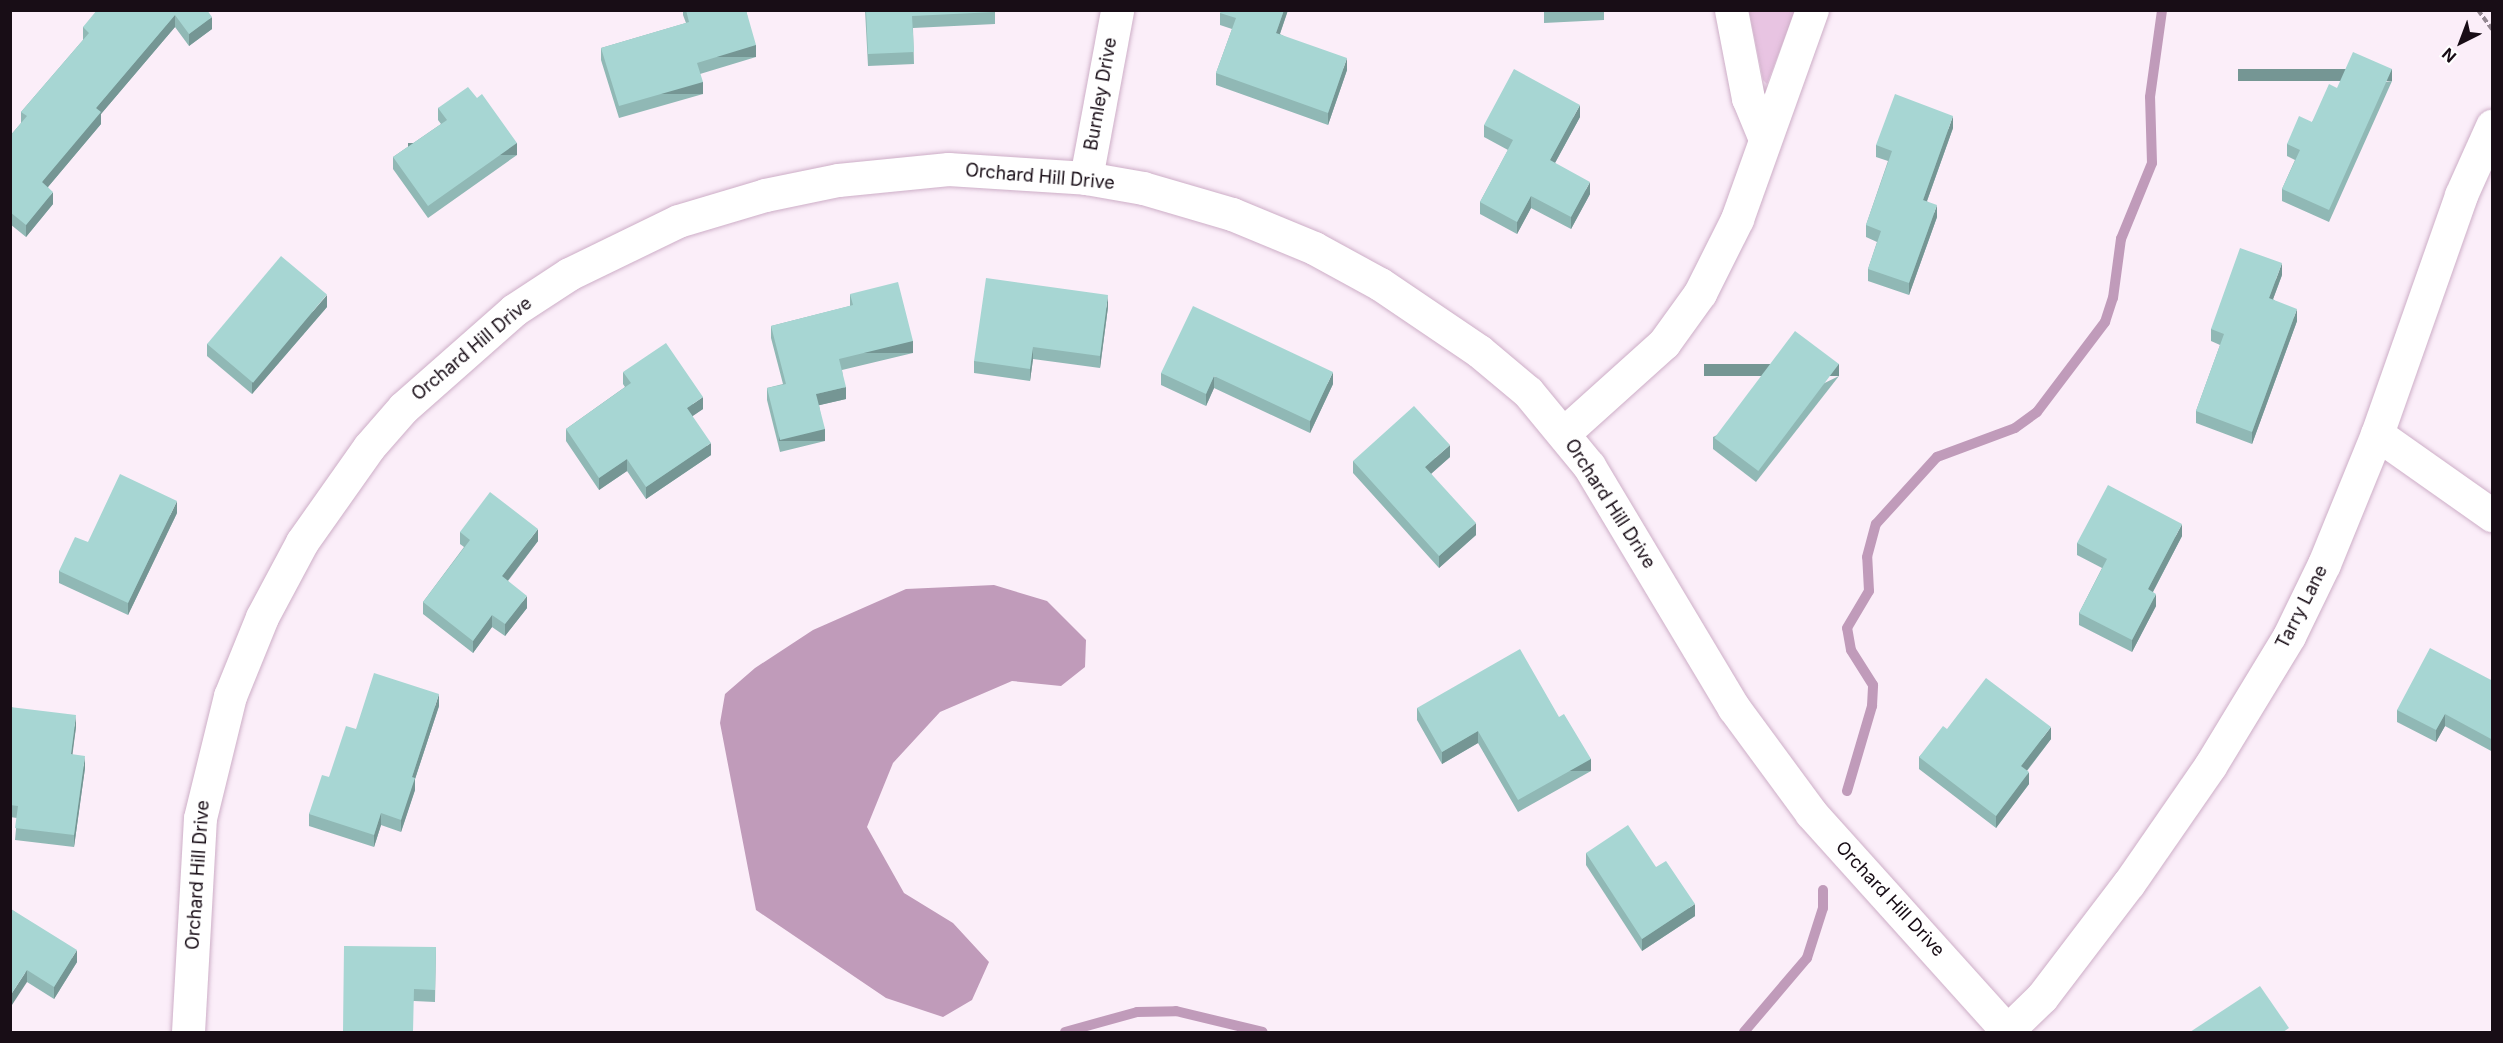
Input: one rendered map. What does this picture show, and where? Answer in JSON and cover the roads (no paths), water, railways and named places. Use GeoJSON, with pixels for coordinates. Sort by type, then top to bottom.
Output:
{"type":"FeatureCollection","features":[{"type":"Feature","properties":{"kind":"street","name":"Burnley Drive"},"geometry":{"type":"LineString","coordinates":[[1086,178],[1117,10]]}},
{"type":"Feature","properties":{"kind":"street"},"geometry":{"type":"LineString","coordinates":[[1731,10],[1748,98],[1765,139]]}},
{"type":"Feature","properties":{"kind":"street"},"geometry":{"type":"LineString","coordinates":[[1564,433],[1625,382],[1683,320],[1737,219],[1812,10]]}},
{"type":"Feature","properties":{"kind":"street","name":"Tarry Lane"},"geometry":{"type":"LineString","coordinates":[[2008,1032],[2042,996],[2129,883],[2247,708],[2307,602],[2377,434],[2461,195],[2493,126]]}},
{"type":"Feature","properties":{"kind":"street","name":"Orchard Hill Drive"},"geometry":{"type":"LineString","coordinates":[[188,1032],[200,818],[230,696],[262,617],[303,542],[369,447],[403,408],[514,310],[569,274],[678,222],[723,206],[817,184],[891,173],[1004,171],[1086,178],[1143,188],[1232,214],[1314,248],[1380,284],[1479,351],[1528,392],[1564,433],[1764,752],[1811,813],[2008,1032]]}},
{"type":"Feature","properties":{"kind":"street"},"geometry":{"type":"LineString","coordinates":[[2377,434],[2493,515]]}},
{"type":"Feature","properties":{"kind":"waterway"},"geometry":{"type":"LineString","coordinates":[[1847,791],[1872,706],[1873,685],[1851,650],[1847,628],[1869,591],[1867,557],[1876,524],[1937,457],[2015,428],[2037,412],[2105,322],[2113,298],[2121,239],[2152,163],[2150,97],[2162,10]]}},
{"type":"Feature","properties":{"kind":"waterway"},"geometry":{"type":"LineString","coordinates":[[1744,1032],[1807,958],[1823,908],[1823,890]]}},
{"type":"Feature","properties":{"kind":"waterway"},"geometry":{"type":"LineString","coordinates":[[1065,1032],[1137,1012],[1176,1011],[1263,1032]]}}]}
